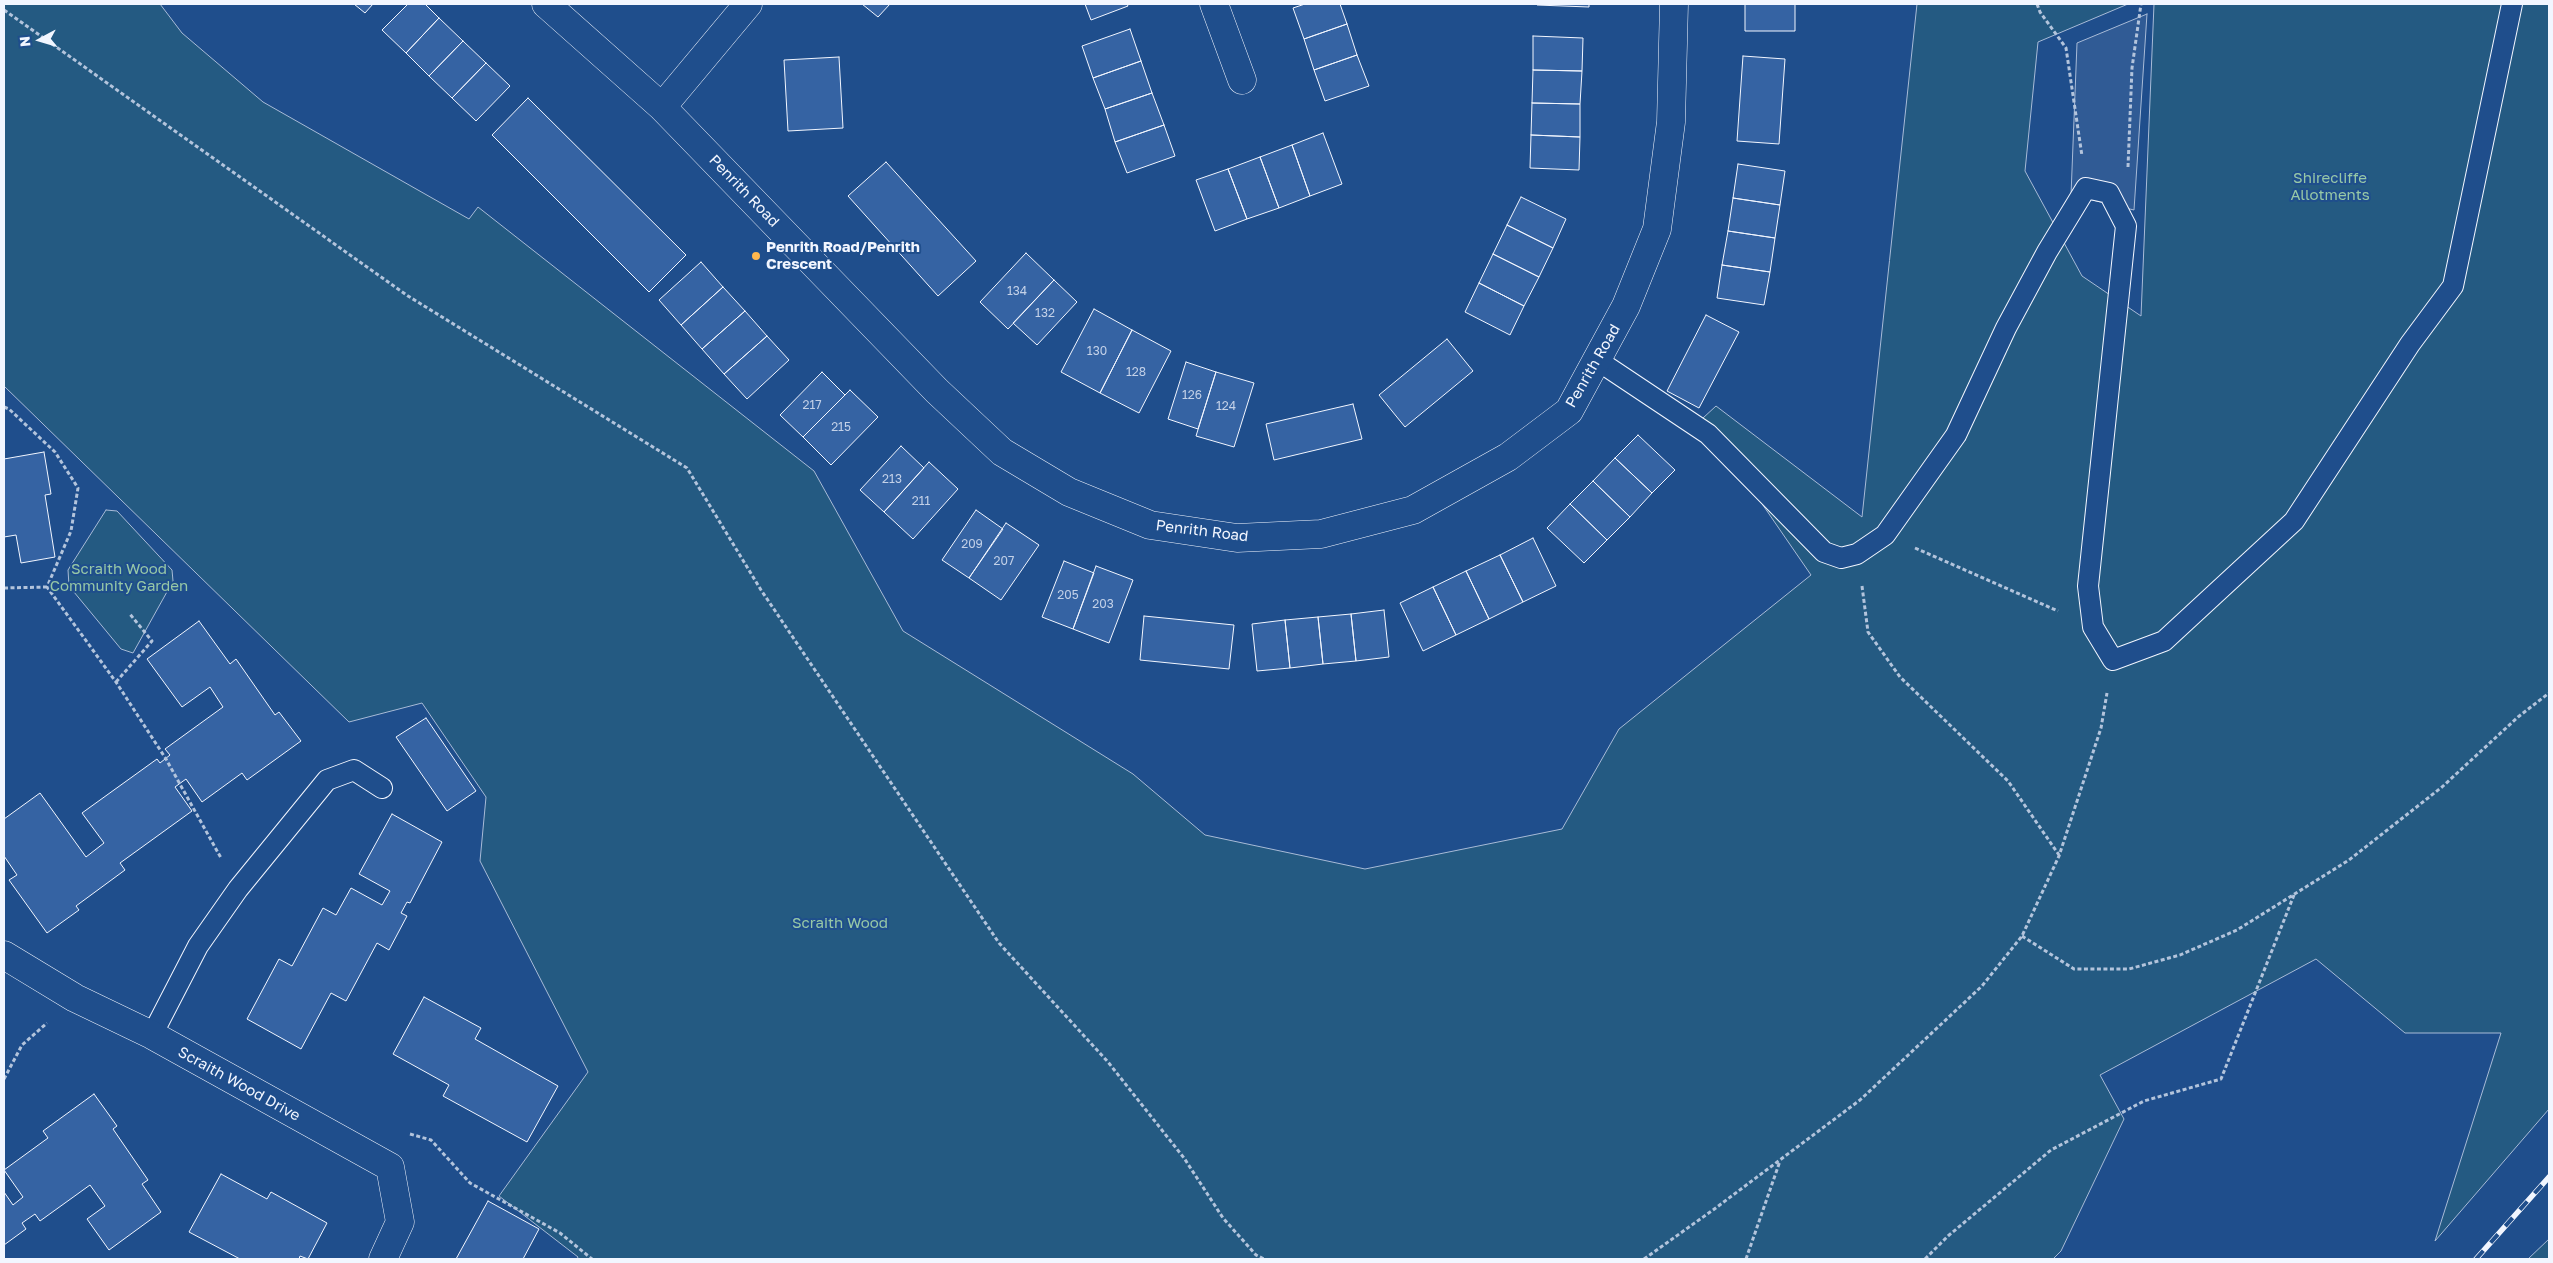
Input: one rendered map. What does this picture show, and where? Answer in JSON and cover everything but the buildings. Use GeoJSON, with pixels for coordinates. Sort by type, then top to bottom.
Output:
{"type":"FeatureCollection","features":[{"type":"Feature","properties":{"kind":"street","name":"Penrith Road"},"geometry":{"type":"LineString","coordinates":[[546,4],[662,106],[937,391],[1002,452],[1069,492],[1150,525],[1237,538],[1321,534],[1413,510],[1508,456],[1568,411],[1626,306],[1657,228],[1671,122],[1674,4]]}},
{"type":"Feature","properties":{"kind":"street"},"geometry":{"type":"LineString","coordinates":[[662,106],[748,4]]}},
{"type":"Feature","properties":{"kind":"street"},"geometry":{"type":"LineString","coordinates":[[1214,4],[1242,80]]}},
{"type":"Feature","properties":{"kind":"street","name":"Scraith Wood Drive"},"geometry":{"type":"LineString","coordinates":[[4,955],[75,998],[152,1035],[390,1167]]}},
{"type":"Feature","properties":{"kind":"street"},"geometry":{"type":"LineString","coordinates":[[383,1259],[400,1222],[390,1167]]}},
{"type":"Feature","properties":{"kind":"lane"},"geometry":{"type":"LineString","coordinates":[[1597,360],[1708,434],[1824,552],[1841,558],[1857,554],[1886,535],[1956,435],[2006,328],[2086,188],[2109,193],[2126,226],[2088,586],[2093,627],[2113,660],[2164,640],[2294,520],[2410,344],[2454,286],[2512,4]]}},
{"type":"Feature","properties":{"kind":"lane"},"geometry":{"type":"LineString","coordinates":[[152,1035],[198,946],[238,889],[327,780],[354,770],[382,788]]}},
{"type":"Feature","properties":{"kind":"path"},"geometry":{"type":"LineString","coordinates":[[2037,4],[2040,12],[2066,48],[2086,188]]}},
{"type":"Feature","properties":{"kind":"path"},"geometry":{"type":"LineString","coordinates":[[2126,226],[2132,68],[2140,4]]}},
{"type":"Feature","properties":{"kind":"path"},"geometry":{"type":"LineString","coordinates":[[4,10],[408,296],[686,468],[761,590],[999,943],[1108,1062],[1184,1158],[1224,1218],[1256,1255],[1264,1259]]}},
{"type":"Feature","properties":{"kind":"path"},"geometry":{"type":"LineString","coordinates":[[4,407],[10,409],[55,452],[78,488],[71,531],[47,587]]}},
{"type":"Feature","properties":{"kind":"path"},"geometry":{"type":"LineString","coordinates":[[1886,535],[2093,627]]}},
{"type":"Feature","properties":{"kind":"path"},"geometry":{"type":"LineString","coordinates":[[1857,554],[1868,632],[1900,676],[2008,781],[2059,856]]}},
{"type":"Feature","properties":{"kind":"path"},"geometry":{"type":"LineString","coordinates":[[4,588],[47,587]]}},
{"type":"Feature","properties":{"kind":"path"},"geometry":{"type":"LineString","coordinates":[[47,587],[116,682],[166,759],[238,889]]}},
{"type":"Feature","properties":{"kind":"path"},"geometry":{"type":"LineString","coordinates":[[116,682],[152,641],[129,613]]}},
{"type":"Feature","properties":{"kind":"path"},"geometry":{"type":"LineString","coordinates":[[1644,1259],[1780,1160],[1867,1093],[1982,986],[2022,936],[2059,856],[2101,728],[2113,660]]}},
{"type":"Feature","properties":{"kind":"path"},"geometry":{"type":"LineString","coordinates":[[2022,936],[2074,969],[2129,968],[2180,955],[2229,933],[2349,860],[2442,787],[2518,717],[2549,693]]}},
{"type":"Feature","properties":{"kind":"path"},"geometry":{"type":"LineString","coordinates":[[1926,1259],[1948,1236],[2052,1150],[2144,1100],[2221,1079],[2294,894]]}},
{"type":"Feature","properties":{"kind":"path"},"geometry":{"type":"LineString","coordinates":[[4,1079],[22,1045],[75,998]]}},
{"type":"Feature","properties":{"kind":"path"},"geometry":{"type":"LineString","coordinates":[[390,1167],[408,1134],[431,1140],[470,1183],[560,1233],[592,1259]]}},
{"type":"Feature","properties":{"kind":"path"},"geometry":{"type":"LineString","coordinates":[[1746,1259],[1780,1160]]}},
{"type":"Feature","properties":{"kind":"green space"},"geometry":{"type":"Polygon","coordinates":[[[4,4],[160,4],[182,33],[263,102],[469,219],[478,207],[814,471],[903,631],[1133,774],[1205,835],[1365,869],[1562,829],[1619,729],[1811,575],[1703,418],[1716,406],[1862,517],[1917,4],[2128,4],[2038,42],[2025,171],[2082,276],[2141,316],[2154,4],[2549,4],[2549,1109],[2435,1241],[2501,1033],[2405,1033],[2316,959],[2100,1075],[2124,1119],[2061,1251],[2053,1259],[577,1259],[578,1257],[499,1196],[588,1072],[480,861],[486,797],[422,703],[349,722],[4,386],[4,4]]]}},
{"type":"Feature","properties":{"kind":"green space","name":"Scraith Wood Community Garden"},"geometry":{"type":"Polygon","coordinates":[[[106,510],[117,511],[172,570],[173,581],[133,653],[121,649],[69,586],[68,570],[106,510]]]}},
{"type":"Feature","properties":{"kind":"green space"},"geometry":{"type":"Polygon","coordinates":[[[2549,1239],[2549,1259],[2528,1259],[2549,1239]]]}},
{"type":"Feature","properties":{"kind":"shaded area"},"geometry":{"type":"Polygon","coordinates":[[[2147,14],[2134,210],[2071,195],[2077,43],[2147,14]]]}},
{"type":"Feature","properties":{"kind":"railway"},"geometry":{"type":"LineString","coordinates":[[2476,1259],[2549,1177]]}},
{"type":"Feature","properties":{"kind":"place","name":"Penrith Road/Penrith Crescent"},"geometry":{"type":"Point","coordinates":[756,256]}},
{"type":"Feature","properties":{"kind":"park label","name":"Shirecliffe Allotments"},"geometry":{"type":"Point","coordinates":[2330,186]}},
{"type":"Feature","properties":{"kind":"park label","name":"Scraith Wood"},"geometry":{"type":"Point","coordinates":[840,923]}}]}
